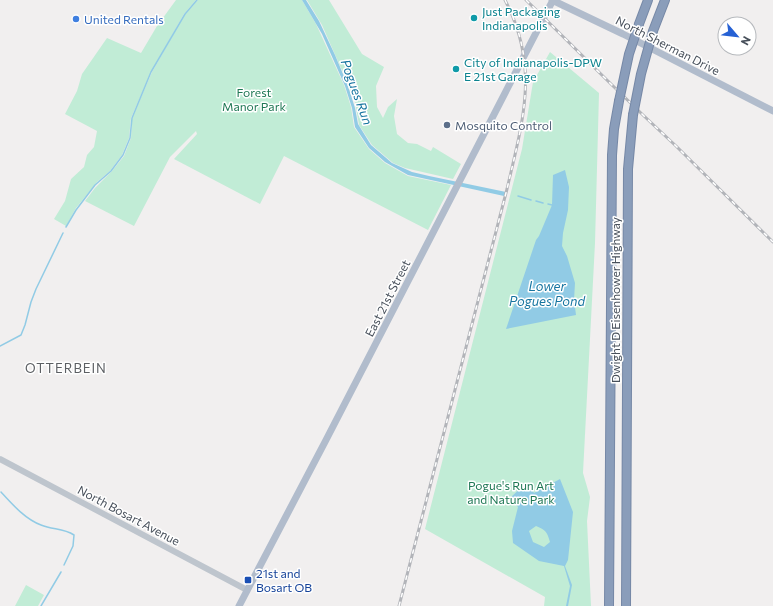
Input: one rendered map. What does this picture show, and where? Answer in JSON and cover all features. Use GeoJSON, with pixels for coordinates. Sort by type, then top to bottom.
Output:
{"type":"FeatureCollection","features":[{"type":"Feature","properties":{"kind":"highway","name":"Dwight D Eisenhower Highway"},"geometry":{"type":"LineString","coordinates":[[610,606],[612,155],[614,130],[628,59],[648,0]]}},
{"type":"Feature","properties":{"kind":"highway","name":"Dwight D Eisenhower Highway"},"geometry":{"type":"LineString","coordinates":[[626,606],[628,169],[633,115],[641,74],[653,31],[666,0]]}},
{"type":"Feature","properties":{"kind":"main road","name":"North Sherman Drive"},"geometry":{"type":"LineString","coordinates":[[553,0],[773,111]]}},
{"type":"Feature","properties":{"kind":"main road","name":"East 21st Street"},"geometry":{"type":"LineString","coordinates":[[239,606],[553,0]]}},
{"type":"Feature","properties":{"kind":"street","name":"North Bosart Avenue"},"geometry":{"type":"LineString","coordinates":[[0,460],[247,590]]}},
{"type":"Feature","properties":{"kind":"green space"},"geometry":{"type":"Polygon","coordinates":[[[176,0],[196,0],[184,14],[151,72],[131,118],[129,138],[122,155],[110,171],[97,182],[76,208],[66,226],[54,219],[65,201],[71,179],[84,167],[87,155],[94,147],[97,131],[65,114],[77,91],[82,74],[107,38],[141,53],[157,26],[176,0]]]}},
{"type":"Feature","properties":{"kind":"green space","name":"Forest Manor Park"},"geometry":{"type":"Polygon","coordinates":[[[198,0],[302,0],[316,24],[344,85],[351,107],[354,127],[369,149],[385,163],[408,176],[451,185],[428,230],[284,156],[260,204],[174,159],[197,134],[196,131],[170,157],[134,226],[85,201],[124,156],[131,138],[132,118],[152,72],[185,14],[198,0]]]}},
{"type":"Feature","properties":{"kind":"green space"},"geometry":{"type":"Polygon","coordinates":[[[307,0],[329,0],[362,54],[384,67],[376,86],[377,107],[383,118],[388,107],[397,99],[394,116],[397,134],[408,143],[417,144],[431,151],[433,147],[461,164],[453,179],[405,168],[393,163],[372,145],[359,125],[355,102],[348,84],[322,25],[307,0]]]}},
{"type":"Feature","properties":{"kind":"green space","name":"Pogue's Run Art and Nature Park"},"geometry":{"type":"Polygon","coordinates":[[[550,52],[599,93],[595,243],[583,473],[590,497],[587,521],[591,606],[544,606],[545,597],[425,529],[522,149],[533,82],[550,52]]]}},
{"type":"Feature","properties":{"kind":"green space"},"geometry":{"type":"Polygon","coordinates":[[[26,585],[44,595],[38,606],[15,606],[26,585]]]}},
{"type":"Feature","properties":{"kind":"water"},"geometry":{"type":"Polygon","coordinates":[[[302,0],[306,0],[319,21],[348,86],[358,124],[371,145],[392,163],[412,172],[506,192],[504,196],[408,175],[385,162],[369,148],[355,127],[352,108],[345,86],[322,34],[302,0]]]}},
{"type":"Feature","properties":{"kind":"water","name":"Lower Pogues Pond"},"geometry":{"type":"Polygon","coordinates":[[[565,170],[569,187],[568,210],[562,246],[567,256],[575,283],[574,300],[576,315],[506,329],[536,240],[552,205],[553,175],[565,170]]]}},
{"type":"Feature","properties":{"kind":"water"},"geometry":{"type":"Polygon","coordinates":[[[560,479],[573,512],[568,560],[565,566],[572,585],[568,606],[566,606],[570,586],[564,566],[539,561],[513,543],[512,531],[518,507],[510,498],[524,485],[531,488],[534,493],[560,479]],[[536,526],[529,531],[533,542],[544,547],[550,542],[548,536],[544,530],[536,526]]]}},
{"type":"Feature","properties":{"kind":"waterway"},"geometry":{"type":"LineString","coordinates":[[66,227],[76,210],[95,185],[111,171],[123,155],[130,138],[132,118],[151,72],[185,14],[197,0]]}},
{"type":"Feature","properties":{"kind":"waterway","name":"Pogues Run"},"geometry":{"type":"LineString","coordinates":[[518,196],[531,200]]}},
{"type":"Feature","properties":{"kind":"waterway","name":"Pogues Run"},"geometry":{"type":"LineString","coordinates":[[536,201],[543,203]]}},
{"type":"Feature","properties":{"kind":"waterway","name":"Pogues Run"},"geometry":{"type":"LineString","coordinates":[[548,204],[552,205]]}},
{"type":"Feature","properties":{"kind":"waterway"},"geometry":{"type":"LineString","coordinates":[[0,346],[21,335],[36,289],[63,233]]}},
{"type":"Feature","properties":{"kind":"waterway"},"geometry":{"type":"LineString","coordinates":[[1,492],[19,511],[35,522],[45,527],[66,531],[74,535],[73,546],[64,565]]}},
{"type":"Feature","properties":{"kind":"waterway"},"geometry":{"type":"LineString","coordinates":[[41,606],[61,572]]}},
{"type":"Feature","properties":{"kind":"railway"},"geometry":{"type":"LineString","coordinates":[[399,606],[507,189],[523,117],[525,71],[522,48],[516,25],[505,0]]}},
{"type":"Feature","properties":{"kind":"railway"},"geometry":{"type":"LineString","coordinates":[[526,0],[773,242]]}},
{"type":"Feature","properties":{"kind":"place","name":"Just Packaging Indianapolis"},"geometry":{"type":"Point","coordinates":[474,18]}},
{"type":"Feature","properties":{"kind":"place","name":"United Rentals"},"geometry":{"type":"Point","coordinates":[76,19]}},
{"type":"Feature","properties":{"kind":"place","name":"City of Indianapolis-DPW E 21st Garage"},"geometry":{"type":"Point","coordinates":[456,69]}},
{"type":"Feature","properties":{"kind":"place","name":"Mosquito Control"},"geometry":{"type":"Point","coordinates":[447,125]}},
{"type":"Feature","properties":{"kind":"place","name":"21st and Bosart OB"},"geometry":{"type":"Point","coordinates":[248,580]}},
{"type":"Feature","properties":{"kind":"district","name":"OTTERBEIN"},"geometry":{"type":"Point","coordinates":[66,368]}}]}
